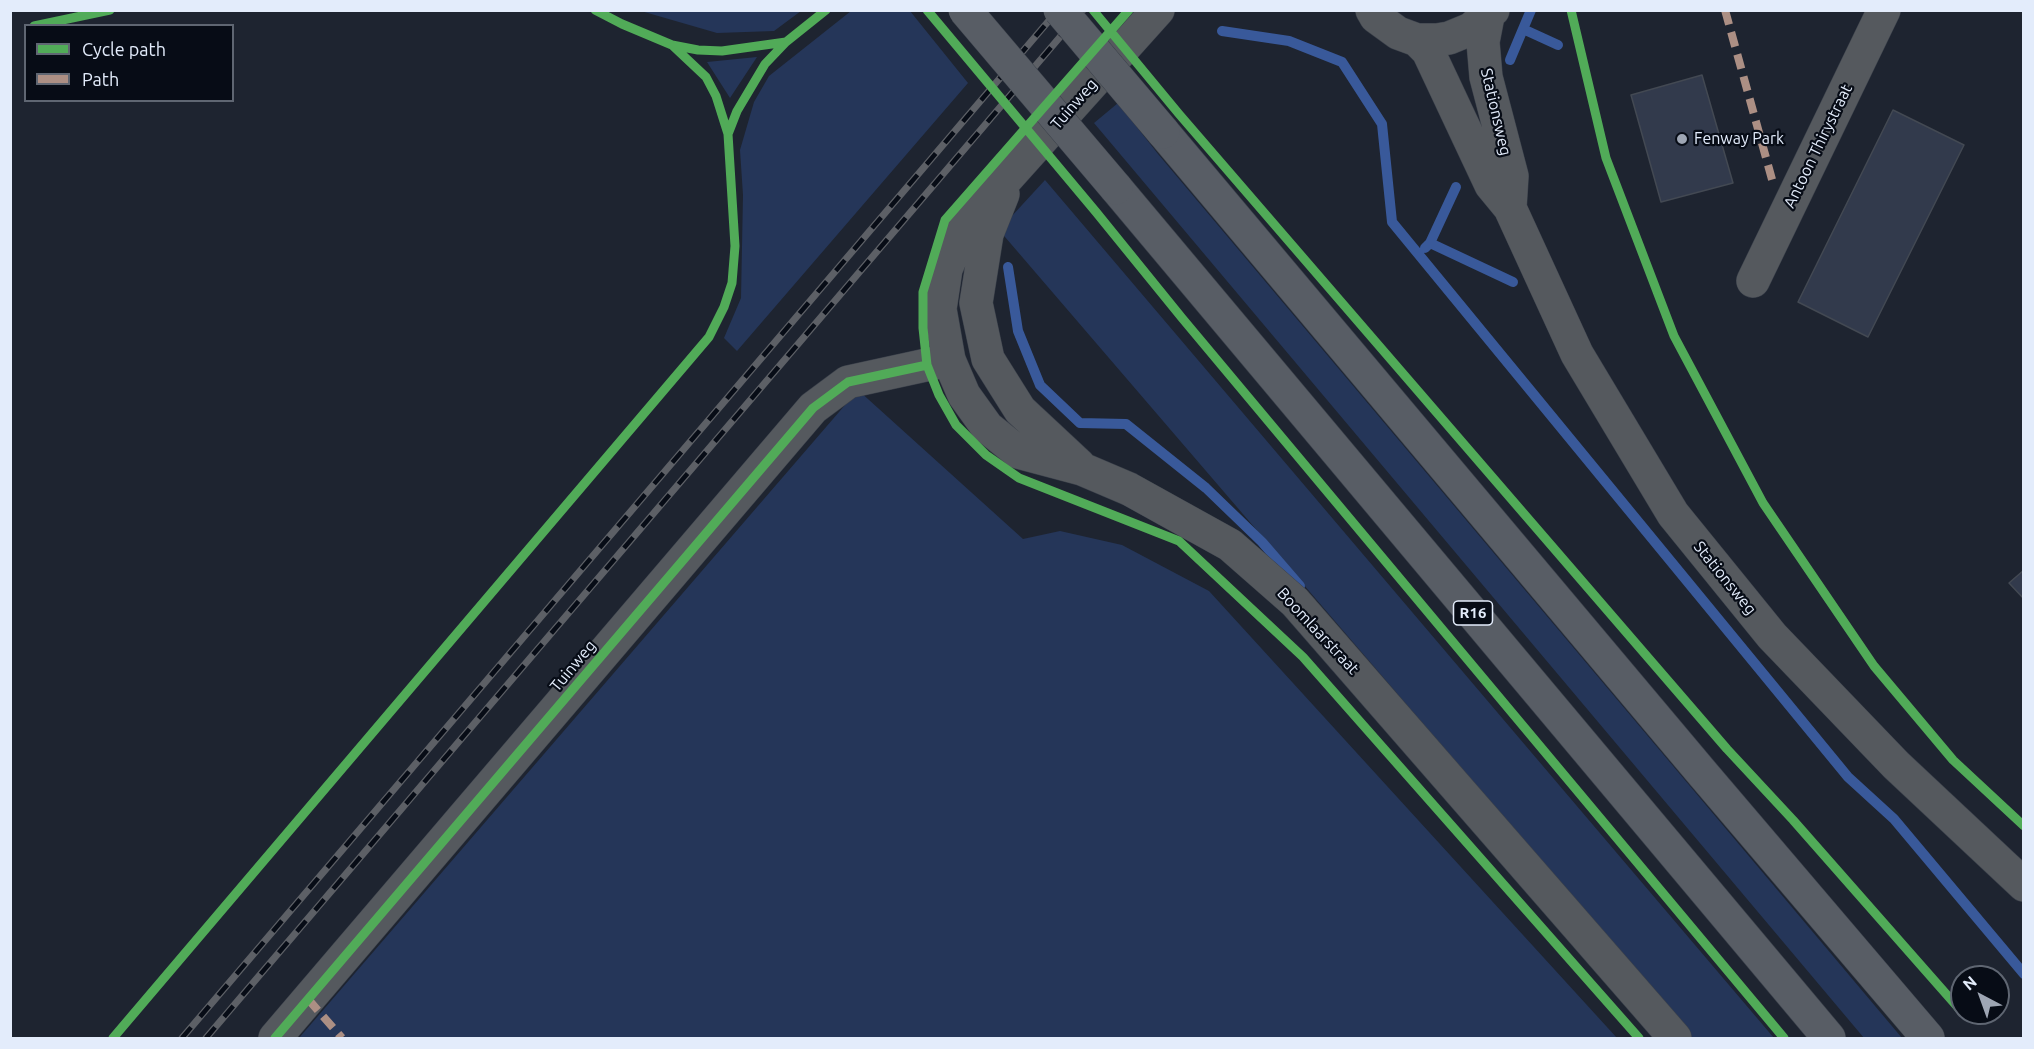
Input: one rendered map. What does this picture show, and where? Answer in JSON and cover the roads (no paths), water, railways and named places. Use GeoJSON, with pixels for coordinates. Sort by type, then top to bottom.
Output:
{"type":"FeatureCollection","features":[{"type":"Feature","properties":{"kind":"highway","name":"R16"},"geometry":{"type":"LineString","coordinates":[[965,10],[1829,1038]]}},
{"type":"Feature","properties":{"kind":"highway"},"geometry":{"type":"LineString","coordinates":[[1060,10],[1928,1038]]}},
{"type":"Feature","properties":{"kind":"street","name":"Tuinweg"},"geometry":{"type":"LineString","coordinates":[[965,225],[1158,10]]}},
{"type":"Feature","properties":{"kind":"street","name":"Stationsweg"},"geometry":{"type":"LineString","coordinates":[[1372,10],[1376,17],[1398,33],[1417,40],[1449,38],[1471,29],[1491,13]]}},
{"type":"Feature","properties":{"kind":"street","name":"Antoon Thirystraat"},"geometry":{"type":"LineString","coordinates":[[1753,281],[1884,10]]}},
{"type":"Feature","properties":{"kind":"street","name":"Stationsweg"},"geometry":{"type":"LineString","coordinates":[[1491,13],[1483,42],[1486,77],[1512,176],[1510,208]]}},
{"type":"Feature","properties":{"kind":"street","name":"Stationsweg"},"geometry":{"type":"LineString","coordinates":[[1417,40],[1428,51],[1491,185],[1510,208],[1577,354],[1673,514],[1772,636],[1896,765],[2024,885]]}},
{"type":"Feature","properties":{"kind":"street"},"geometry":{"type":"LineString","coordinates":[[1010,177],[987,234],[976,303],[988,359],[1020,410],[1082,469]]}},
{"type":"Feature","properties":{"kind":"street","name":"Boomlaarstraat"},"geometry":{"type":"LineString","coordinates":[[965,225],[946,269],[940,309],[949,360],[964,395],[987,427],[1018,452],[1082,469],[1130,489],[1230,546],[1295,602],[1675,1038]]}},
{"type":"Feature","properties":{"kind":"street","name":"Tuinweg"},"geometry":{"type":"LineString","coordinates":[[274,1038],[813,408],[848,382],[949,360]]}},
{"type":"Feature","properties":{"kind":"waterway"},"geometry":{"type":"LineString","coordinates":[[1510,60],[1531,10]]}},
{"type":"Feature","properties":{"kind":"waterway"},"geometry":{"type":"LineString","coordinates":[[1523,29],[1558,45]]}},
{"type":"Feature","properties":{"kind":"waterway"},"geometry":{"type":"LineString","coordinates":[[1222,31],[1289,41],[1342,62],[1382,124],[1392,222],[1848,777],[1894,819],[2024,974]]}},
{"type":"Feature","properties":{"kind":"waterway"},"geometry":{"type":"LineString","coordinates":[[1425,248],[1430,243],[1456,187]]}},
{"type":"Feature","properties":{"kind":"waterway"},"geometry":{"type":"LineString","coordinates":[[1430,243],[1513,282]]}},
{"type":"Feature","properties":{"kind":"waterway"},"geometry":{"type":"LineString","coordinates":[[1008,267],[1018,331],[1040,385],[1080,423],[1126,424],[1206,488],[1262,542],[1300,586]]}},
{"type":"Feature","properties":{"kind":"railway"},"geometry":{"type":"LineString","coordinates":[[182,1038],[1058,10]]}},
{"type":"Feature","properties":{"kind":"railway"},"geometry":{"type":"LineString","coordinates":[[206,1038],[1083,10]]}},
{"type":"Feature","properties":{"kind":"place","name":"Fenway Park"},"geometry":{"type":"Point","coordinates":[1682,139]}}]}
